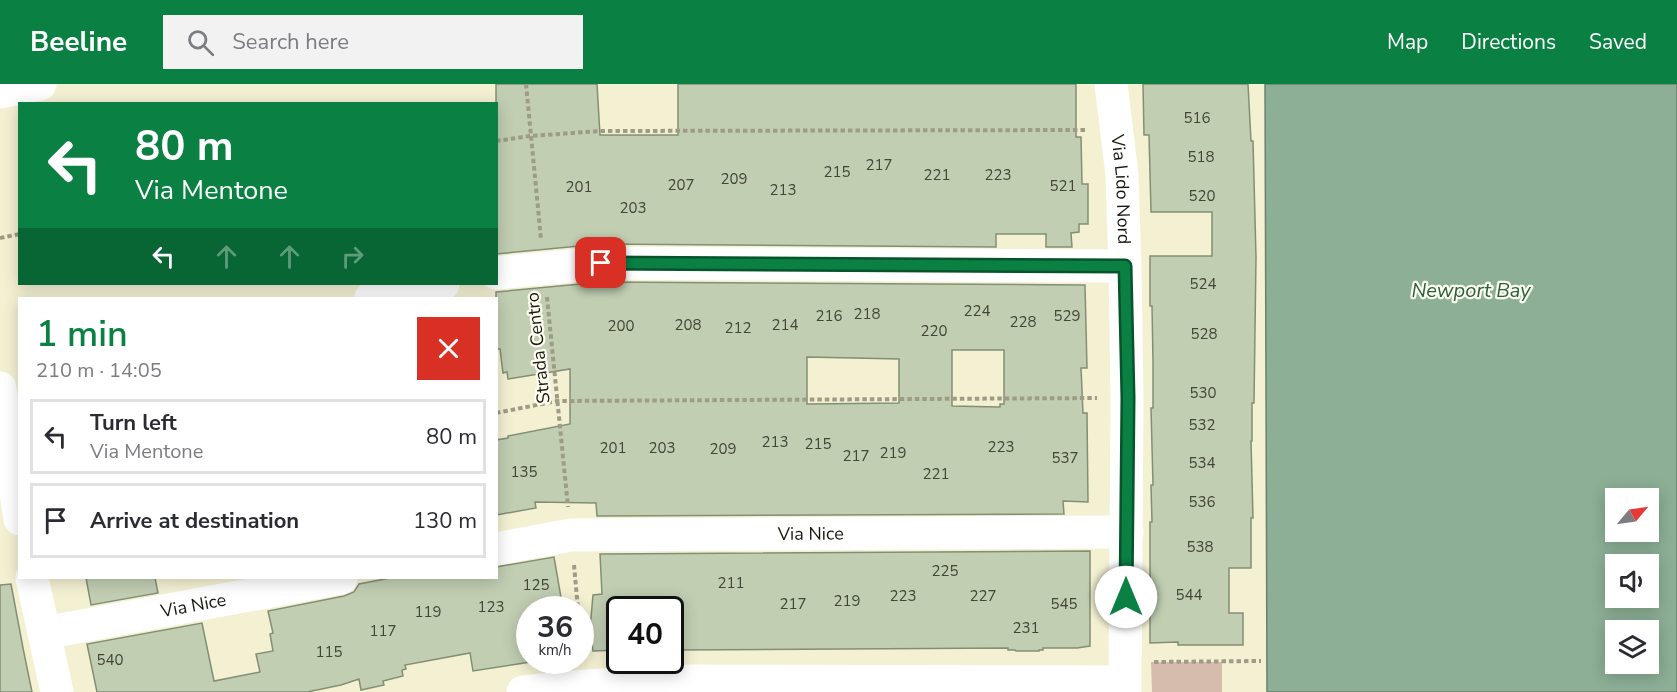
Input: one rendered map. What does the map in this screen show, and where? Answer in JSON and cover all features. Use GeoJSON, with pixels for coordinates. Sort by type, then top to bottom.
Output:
{"type":"FeatureCollection","features":[{"type":"Feature","properties":{"kind":"street"},"geometry":{"type":"LineString","coordinates":[[0,92],[40,84]]}},
{"type":"Feature","properties":{"kind":"street","name":"Via Lido Nord"},"geometry":{"type":"LineString","coordinates":[[1111,84],[1122,175],[1125,266],[1128,398],[1125,679]]}},
{"type":"Feature","properties":{"kind":"street"},"geometry":{"type":"LineString","coordinates":[[498,273],[601,263],[1125,266]]}},
{"type":"Feature","properties":{"kind":"street"},"geometry":{"type":"LineString","coordinates":[[376,297],[438,285]]}},
{"type":"Feature","properties":{"kind":"street"},"geometry":{"type":"LineString","coordinates":[[0,376],[18,372]]}},
{"type":"Feature","properties":{"kind":"street"},"geometry":{"type":"LineString","coordinates":[[0,388],[18,506]]}},
{"type":"Feature","properties":{"kind":"street","name":"Via Nice"},"geometry":{"type":"LineString","coordinates":[[498,549],[571,535],[1127,532]]}},
{"type":"Feature","properties":{"kind":"street"},"geometry":{"type":"LineString","coordinates":[[32,579],[57,692]]}},
{"type":"Feature","properties":{"kind":"street","name":"Via Nice"},"geometry":{"type":"LineString","coordinates":[[44,633],[336,579]]}},
{"type":"Feature","properties":{"kind":"street"},"geometry":{"type":"LineString","coordinates":[[523,692],[672,681],[1125,679]]}},
{"type":"Feature","properties":{"kind":"path","name":"Strada Centro"},"geometry":{"type":"LineString","coordinates":[[526,84],[577,596]]}},
{"type":"Feature","properties":{"kind":"path"},"geometry":{"type":"LineString","coordinates":[[498,141],[601,131],[1116,130]]}},
{"type":"Feature","properties":{"kind":"path"},"geometry":{"type":"LineString","coordinates":[[0,238],[18,234]]}},
{"type":"Feature","properties":{"kind":"path"},"geometry":{"type":"LineString","coordinates":[[498,413],[557,401],[1128,398]]}},
{"type":"Feature","properties":{"kind":"path"},"geometry":{"type":"LineString","coordinates":[[1125,679],[1261,661]]}},
{"type":"Feature","properties":{"kind":"shaded area"},"geometry":{"type":"Polygon","coordinates":[[[1151,662],[1222,662],[1222,692],[1152,692],[1151,662]]]}},
{"type":"Feature","properties":{"kind":"water","name":"Newport Bay"},"geometry":{"type":"Polygon","coordinates":[[[1265,84],[1677,84],[1677,692],[1267,692],[1265,84]]]}},
{"type":"Feature","properties":{"kind":"building"},"geometry":{"type":"Polygon","coordinates":[[[496,84],[597,84],[600,135],[678,135],[678,84],[1076,84],[1076,137],[1081,137],[1082,184],[1088,184],[1088,224],[1079,224],[1079,232],[1071,233],[1072,247],[1046,247],[1046,234],[996,234],[996,247],[601,244],[498,254],[498,102],[496,102],[496,84]]]}},
{"type":"Feature","properties":{"kind":"building"},"geometry":{"type":"Polygon","coordinates":[[[1143,84],[1248,84],[1251,141],[1253,141],[1256,257],[1254,403],[1252,403],[1251,441],[1253,518],[1251,518],[1251,568],[1229,568],[1229,613],[1243,613],[1243,645],[1150,643],[1153,363],[1150,256],[1212,256],[1212,212],[1151,212],[1149,135],[1144,135],[1143,84]]]}},
{"type":"Feature","properties":{"kind":"building"},"geometry":{"type":"Polygon","coordinates":[[[602,282],[1085,285],[1087,368],[1081,368],[1083,413],[1087,413],[1088,502],[1063,501],[1064,514],[597,516],[596,503],[535,502],[536,508],[498,515],[498,440],[570,424],[570,369],[508,379],[507,372],[503,373],[500,349],[498,349],[498,297],[496,297],[496,292],[602,282]],[[952,350],[952,406],[1000,407],[1000,404],[1004,404],[1004,350],[952,350]],[[807,357],[807,404],[899,403],[899,359],[807,357]]]}},
{"type":"Feature","properties":{"kind":"building"},"geometry":{"type":"Polygon","coordinates":[[[1090,551],[1090,646],[1043,648],[1039,651],[1016,651],[1008,650],[1008,648],[684,650],[684,596],[606,596],[606,651],[594,651],[593,596],[602,594],[600,554],[1090,551]]]}},
{"type":"Feature","properties":{"kind":"building"},"geometry":{"type":"Polygon","coordinates":[[[554,557],[561,596],[516,596],[516,664],[473,671],[470,653],[405,665],[406,669],[402,670],[403,676],[383,681],[384,685],[361,690],[359,679],[307,692],[97,692],[87,644],[202,623],[214,681],[260,672],[256,654],[273,651],[270,634],[273,633],[268,611],[344,596],[354,592],[359,584],[385,579],[498,579],[498,567],[554,557]]]}},
{"type":"Feature","properties":{"kind":"building"},"geometry":{"type":"Polygon","coordinates":[[[86,579],[155,579],[158,593],[91,605],[86,579]]]}},
{"type":"Feature","properties":{"kind":"building"},"geometry":{"type":"Polygon","coordinates":[[[11,584],[32,692],[0,692],[0,585],[11,584]]]}},
{"type":"Feature","properties":{"kind":"route"},"geometry":{"type":"LineString","coordinates":[[601,263],[1125,266],[1128,398],[1126,597]]}}]}
